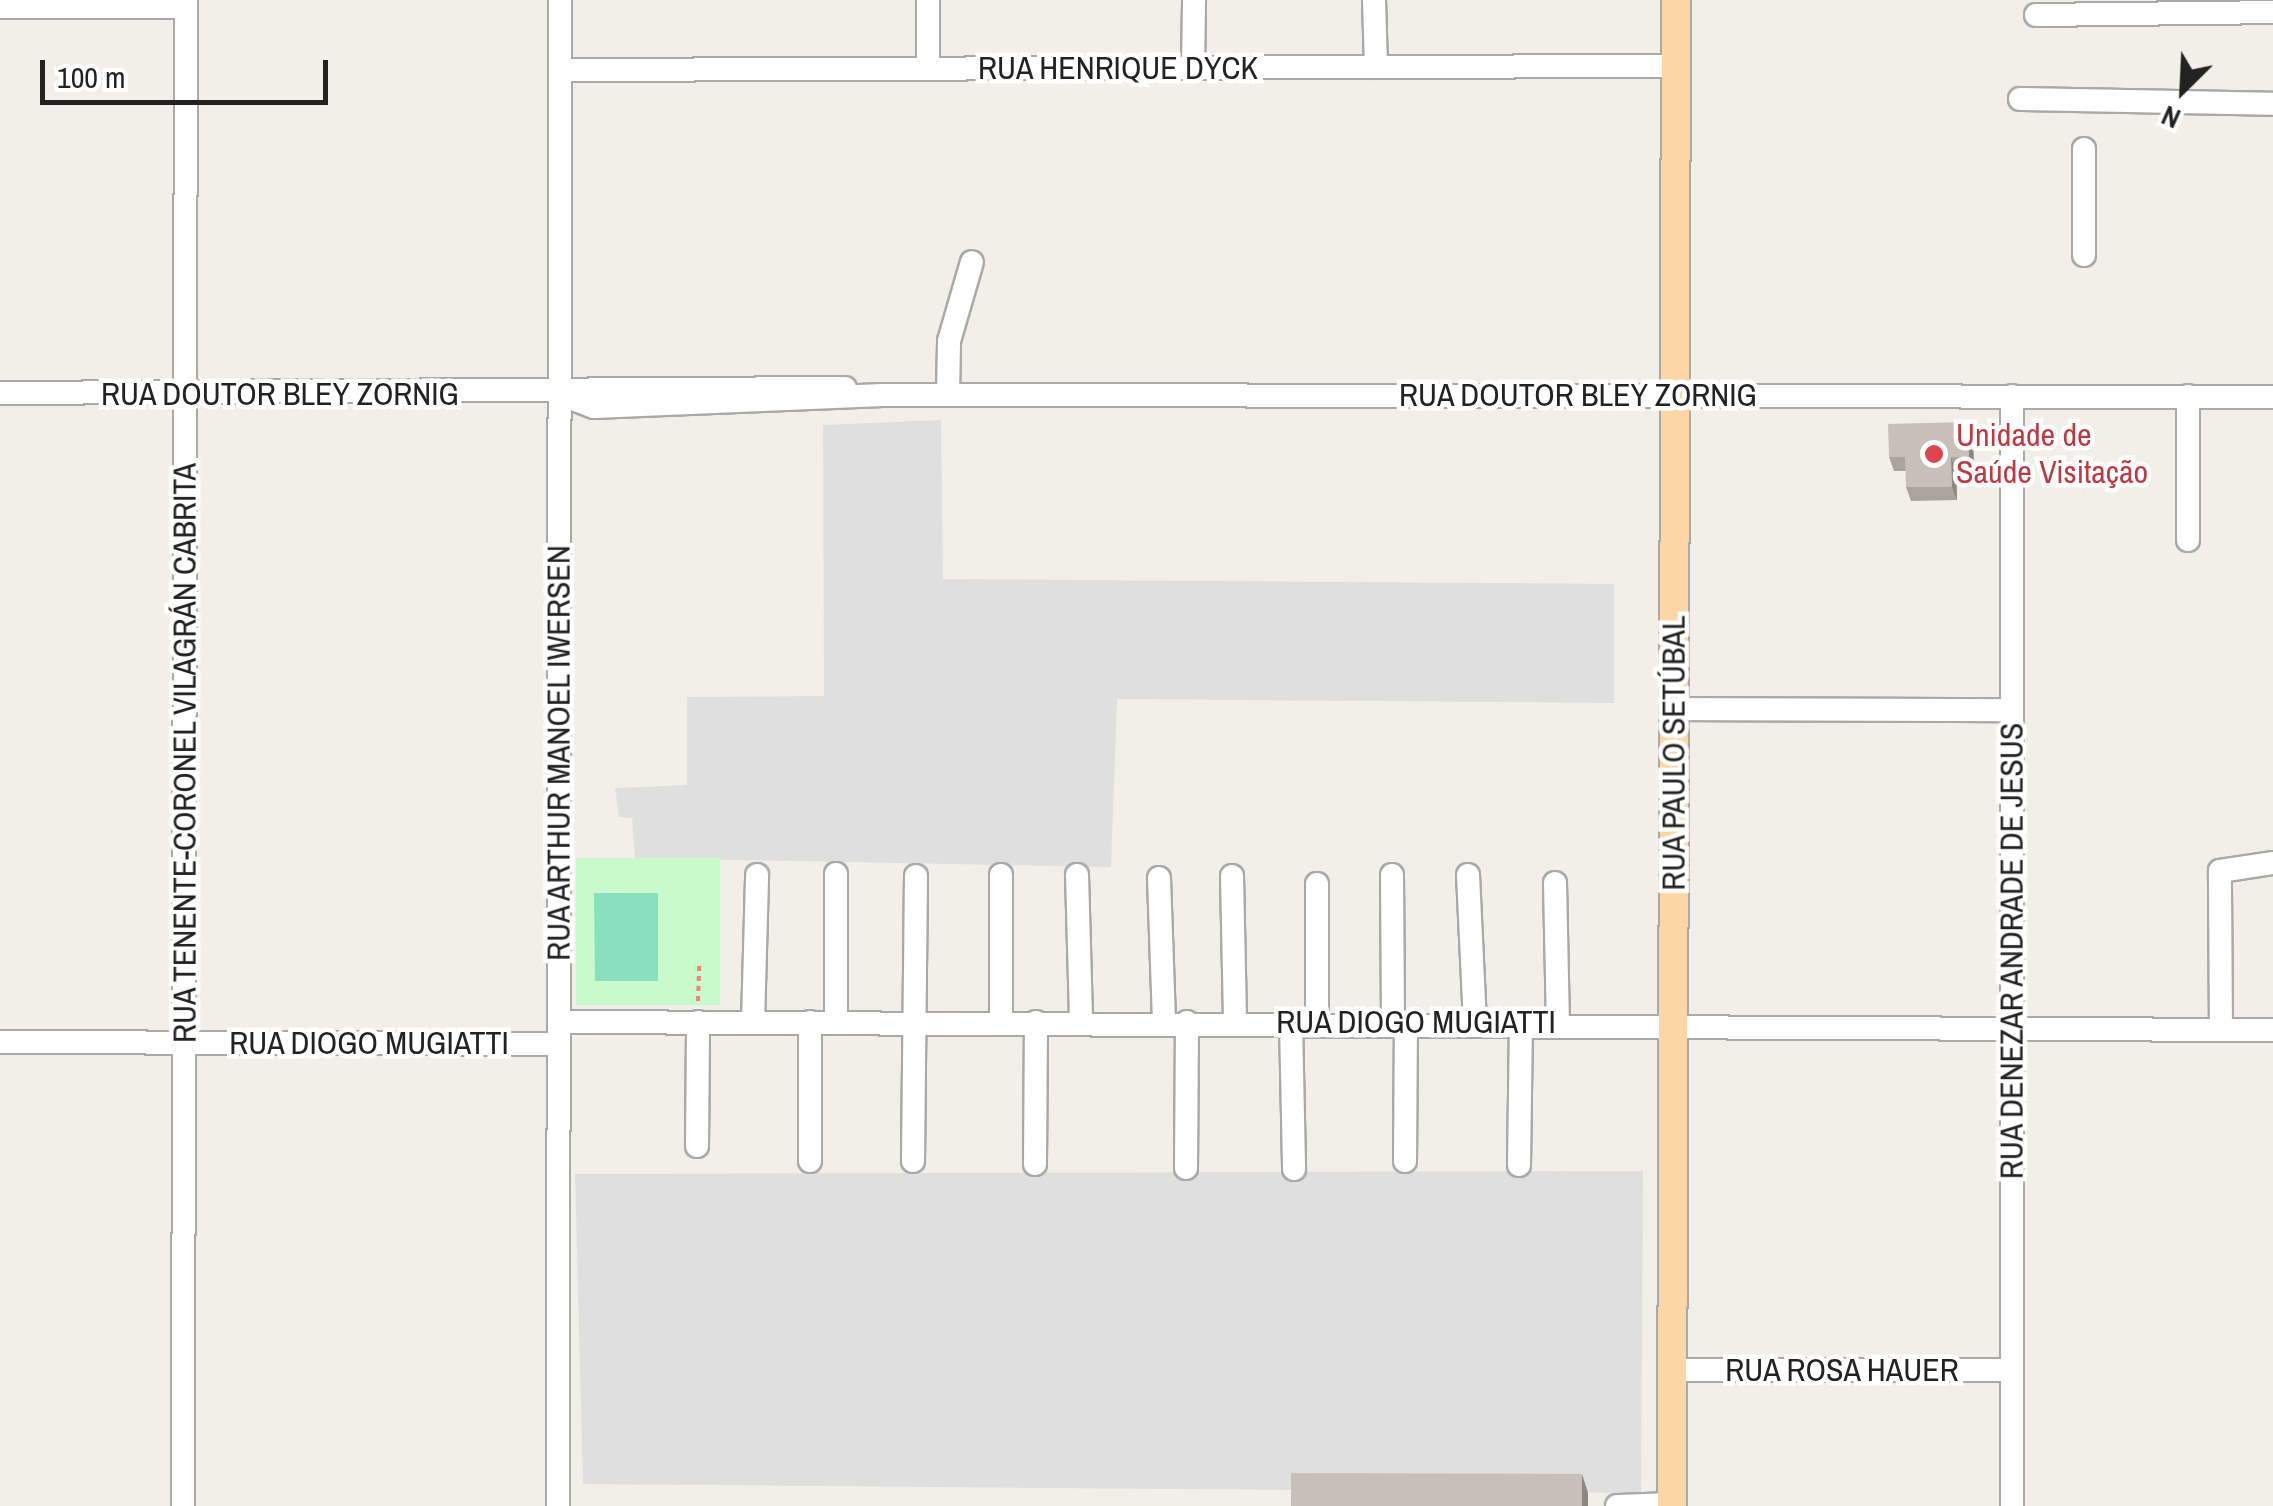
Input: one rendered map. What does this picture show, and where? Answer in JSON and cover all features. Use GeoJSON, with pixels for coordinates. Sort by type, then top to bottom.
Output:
{"type":"FeatureCollection","features":[{"type":"Feature","properties":{"kind":"main road","name":"RUA PAULO SETÚBAL"},"geometry":{"type":"LineString","coordinates":[[1672,1505],[1676,0]]}},
{"type":"Feature","properties":{"kind":"street","name":"RUA ARTHUR MANOEL IWERSEN"},"geometry":{"type":"LineString","coordinates":[[558,1506],[560,0]]}},
{"type":"Feature","properties":{"kind":"street"},"geometry":{"type":"LineString","coordinates":[[928,0],[928,68]]}},
{"type":"Feature","properties":{"kind":"street"},"geometry":{"type":"LineString","coordinates":[[1193,68],[1194,0]]}},
{"type":"Feature","properties":{"kind":"street"},"geometry":{"type":"LineString","coordinates":[[1374,0],[1376,67]]}},
{"type":"Feature","properties":{"kind":"street"},"geometry":{"type":"LineString","coordinates":[[0,7],[186,3]]}},
{"type":"Feature","properties":{"kind":"street","name":"RUA TENENTE-CORONEL VILAGRÁN CABRITA"},"geometry":{"type":"LineString","coordinates":[[183,1506],[186,3]]}},
{"type":"Feature","properties":{"kind":"street"},"geometry":{"type":"LineString","coordinates":[[2036,15],[2273,12]]}},
{"type":"Feature","properties":{"kind":"street","name":"RUA HENRIQUE DYCK"},"geometry":{"type":"LineString","coordinates":[[560,70],[1676,66]]}},
{"type":"Feature","properties":{"kind":"street"},"geometry":{"type":"LineString","coordinates":[[2020,100],[2273,104]]}},
{"type":"Feature","properties":{"kind":"street"},"geometry":{"type":"LineString","coordinates":[[2084,149],[2084,255]]}},
{"type":"Feature","properties":{"kind":"street"},"geometry":{"type":"LineString","coordinates":[[948,394],[950,341],[972,262]]}},
{"type":"Feature","properties":{"kind":"street","name":"RUA DOUTOR BLEY ZORNIG"},"geometry":{"type":"LineString","coordinates":[[0,394],[560,394],[594,407],[884,394],[2273,396]]}},
{"type":"Feature","properties":{"kind":"street","name":"RUA DENEZAR ANDRADE DE JESUS"},"geometry":{"type":"LineString","coordinates":[[2012,396],[2012,1506]]}},
{"type":"Feature","properties":{"kind":"street"},"geometry":{"type":"LineString","coordinates":[[2188,396],[2188,540]]}},
{"type":"Feature","properties":{"kind":"street"},"geometry":{"type":"LineString","coordinates":[[1674,709],[2012,710]]}},
{"type":"Feature","properties":{"kind":"street"},"geometry":{"type":"LineString","coordinates":[[2221,1030],[2220,871],[2273,863]]}},
{"type":"Feature","properties":{"kind":"street"},"geometry":{"type":"LineString","coordinates":[[836,874],[836,1022]]}},
{"type":"Feature","properties":{"kind":"street"},"geometry":{"type":"LineString","coordinates":[[1001,875],[1001,1022]]}},
{"type":"Feature","properties":{"kind":"street"},"geometry":{"type":"LineString","coordinates":[[1077,875],[1081,1022]]}},
{"type":"Feature","properties":{"kind":"street"},"geometry":{"type":"LineString","coordinates":[[1392,875],[1405,1162]]}},
{"type":"Feature","properties":{"kind":"street"},"geometry":{"type":"LineString","coordinates":[[1468,875],[1475,1022]]}},
{"type":"Feature","properties":{"kind":"street"},"geometry":{"type":"LineString","coordinates":[[753,1022],[757,876]]}},
{"type":"Feature","properties":{"kind":"street"},"geometry":{"type":"LineString","coordinates":[[913,1161],[916,876]]}},
{"type":"Feature","properties":{"kind":"street"},"geometry":{"type":"LineString","coordinates":[[1232,876],[1235,1022]]}},
{"type":"Feature","properties":{"kind":"street"},"geometry":{"type":"LineString","coordinates":[[1158,878],[1175,1022],[1186,1168]]}},
{"type":"Feature","properties":{"kind":"street"},"geometry":{"type":"LineString","coordinates":[[1555,883],[1558,1022]]}},
{"type":"Feature","properties":{"kind":"street"},"geometry":{"type":"LineString","coordinates":[[1317,884],[1317,1022]]}},
{"type":"Feature","properties":{"kind":"street"},"geometry":{"type":"LineString","coordinates":[[697,1146],[698,1022]]}},
{"type":"Feature","properties":{"kind":"street","name":"RUA DIOGO MUGIATTI"},"geometry":{"type":"LineString","coordinates":[[0,1042],[184,1043],[559,1033],[698,1022],[1673,1022],[2012,1030],[2273,1030]]}},
{"type":"Feature","properties":{"kind":"street"},"geometry":{"type":"LineString","coordinates":[[810,1022],[810,1161]]}},
{"type":"Feature","properties":{"kind":"street"},"geometry":{"type":"LineString","coordinates":[[1035,1164],[1036,1022]]}},
{"type":"Feature","properties":{"kind":"street"},"geometry":{"type":"LineString","coordinates":[[1292,1022],[1294,1169]]}},
{"type":"Feature","properties":{"kind":"street"},"geometry":{"type":"LineString","coordinates":[[1519,1165],[1521,1022]]}},
{"type":"Feature","properties":{"kind":"street","name":"RUA ROSA HAUER"},"geometry":{"type":"LineString","coordinates":[[1672,1370],[2012,1370]]}},
{"type":"Feature","properties":{"kind":"street"},"geometry":{"type":"LineString","coordinates":[[1617,1506],[1672,1505]]}},
{"type":"Feature","properties":{"kind":"path"},"geometry":{"type":"LineString","coordinates":[[698,966],[698,1022]]}},
{"type":"Feature","properties":{"kind":"shaded area"},"geometry":{"type":"Polygon","coordinates":[[[941,420],[943,579],[1614,584],[1614,703],[1117,699],[1111,867],[635,858],[632,818],[619,817],[615,788],[687,785],[687,697],[824,696],[823,425],[941,420]]]}},
{"type":"Feature","properties":{"kind":"shaded area"},"geometry":{"type":"Polygon","coordinates":[[[1643,1171],[1641,1493],[583,1484],[575,1174],[1643,1171]]]}},
{"type":"Feature","properties":{"kind":"green space"},"geometry":{"type":"Polygon","coordinates":[[[576,858],[720,858],[720,1005],[576,1005],[576,858]]]}},
{"type":"Feature","properties":{"kind":"green space"},"geometry":{"type":"Polygon","coordinates":[[[594,893],[658,893],[658,981],[595,981],[594,893]]]}},
{"type":"Feature","properties":{"kind":"building","name":"Unidade de Saúde Visitação"},"geometry":{"type":"Polygon","coordinates":[[[1968,422],[1969,457],[1951,457],[1952,487],[1906,487],[1905,457],[1889,457],[1888,424],[1968,422]]]}},
{"type":"Feature","properties":{"kind":"building"},"geometry":{"type":"Polygon","coordinates":[[[1291,1473],[1582,1474],[1582,1506],[1291,1506],[1291,1473]]]}},
{"type":"Feature","properties":{"kind":"place","name":"Unidade de Saúde Visitação"},"geometry":{"type":"Point","coordinates":[1934,454]}}]}
